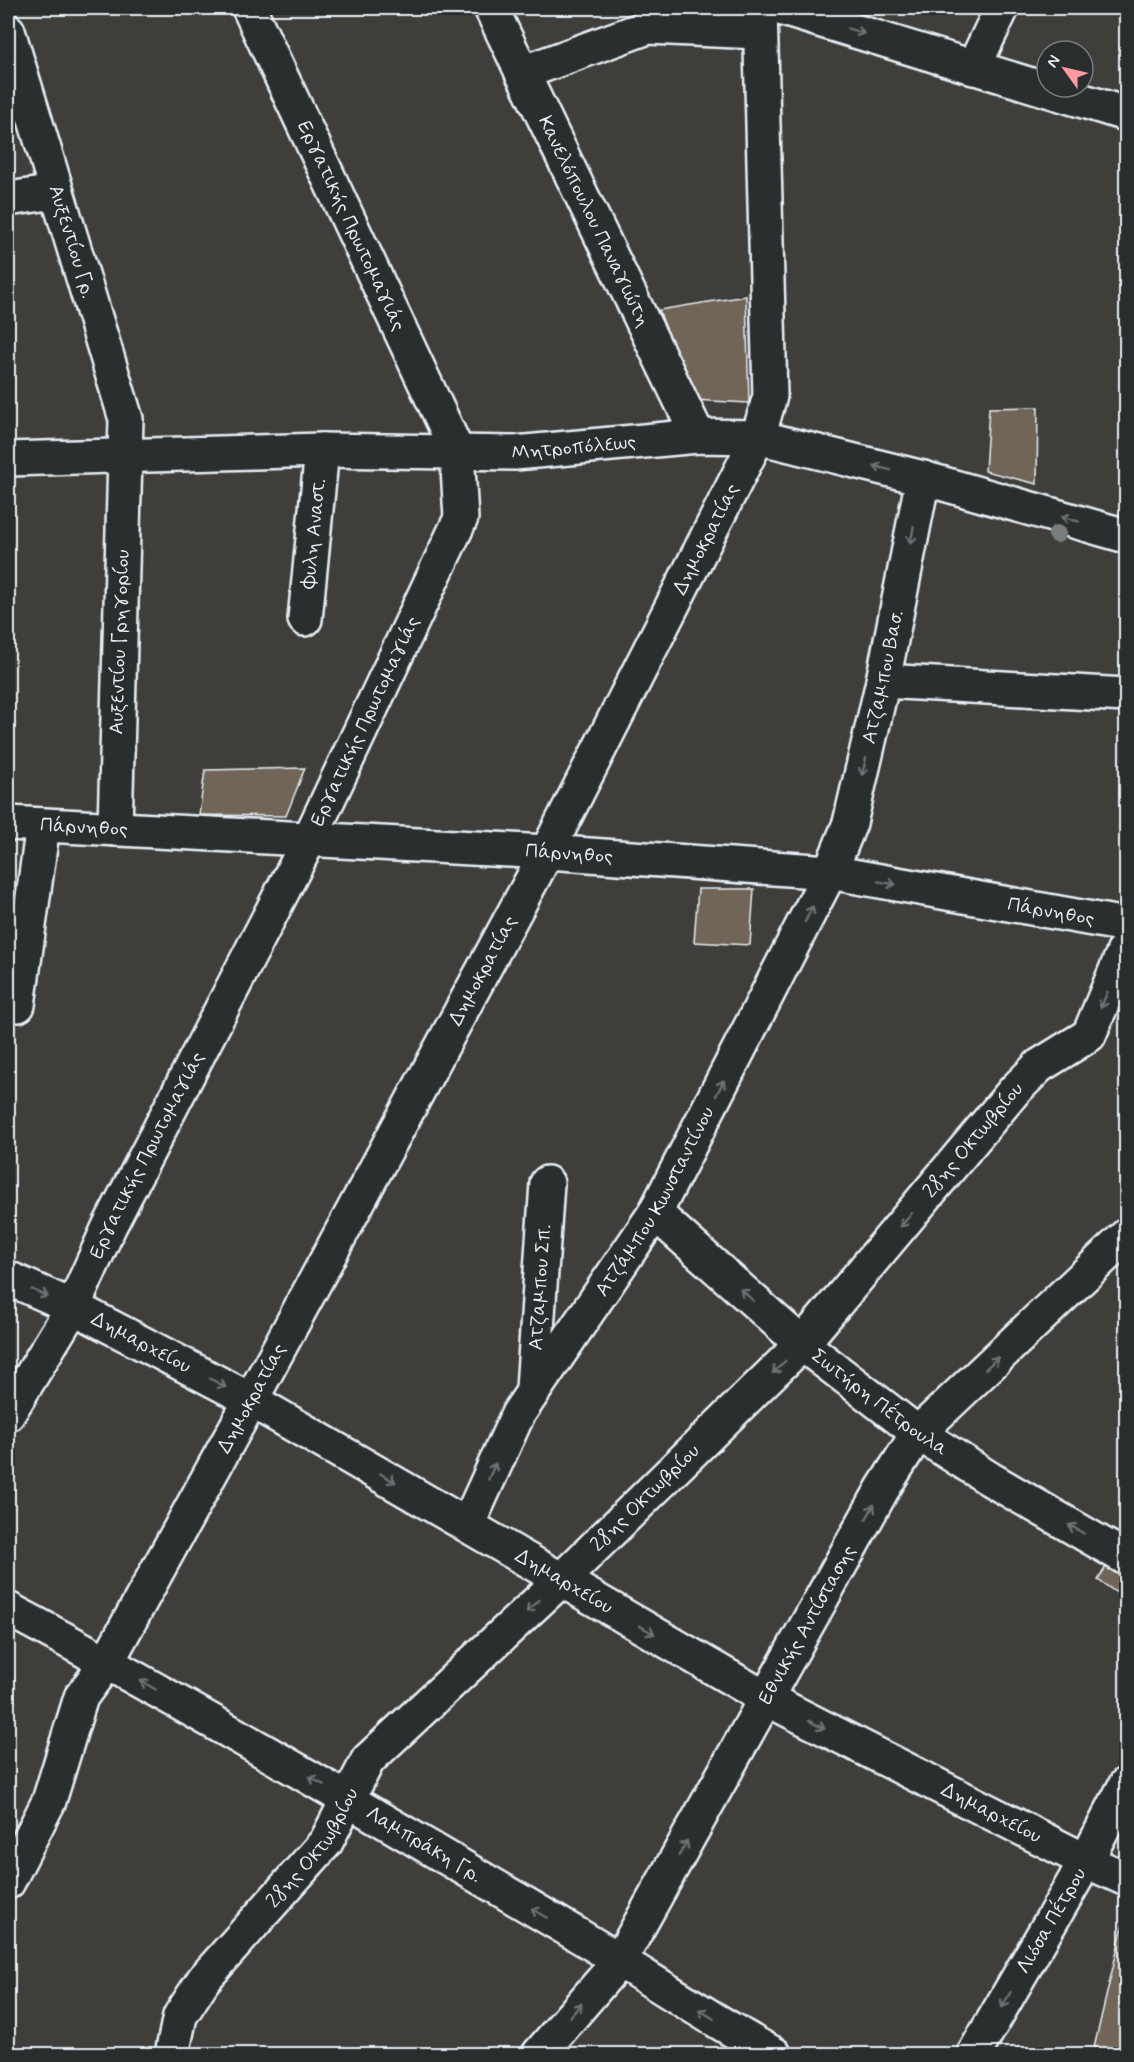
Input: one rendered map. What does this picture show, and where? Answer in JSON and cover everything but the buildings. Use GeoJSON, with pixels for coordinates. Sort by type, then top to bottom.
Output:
{"type":"FeatureCollection","features":[{"type":"Feature","properties":{"kind":"street","name":"Εργατικής Πρωτομαγιάς"},"geometry":{"type":"LineString","coordinates":[[8,1414],[73,1307],[109,1227],[309,840],[461,518],[457,451],[249,8]]}},
{"type":"Feature","properties":{"kind":"street","name":"Κανελόπουλου Παναγιώτη"},"geometry":{"type":"LineString","coordinates":[[491,8],[699,436]]}},
{"type":"Feature","properties":{"kind":"street"},"geometry":{"type":"LineString","coordinates":[[780,8],[1126,114]]}},
{"type":"Feature","properties":{"kind":"street"},"geometry":{"type":"LineString","coordinates":[[973,68],[1002,8]]}},
{"type":"Feature","properties":{"kind":"street"},"geometry":{"type":"LineString","coordinates":[[522,73],[648,27],[759,20]]}},
{"type":"Feature","properties":{"kind":"street","name":"Δημοκρατίας"},"geometry":{"type":"LineString","coordinates":[[8,1882],[49,1801],[81,1697],[107,1662],[547,852],[758,437],[770,396],[759,20]]}},
{"type":"Feature","properties":{"kind":"street","name":"Αυξεντίου Γρ."},"geometry":{"type":"LineString","coordinates":[[8,31],[126,419],[126,455]]}},
{"type":"Feature","properties":{"kind":"street"},"geometry":{"type":"LineString","coordinates":[[8,199],[56,192]]}},
{"type":"Feature","properties":{"kind":"street","name":"Μητροπόλεως"},"geometry":{"type":"LineString","coordinates":[[8,459],[321,450],[515,453],[699,436],[758,437],[923,478],[1126,536]]}},
{"type":"Feature","properties":{"kind":"street","name":"Φυλη Αναστ."},"geometry":{"type":"LineString","coordinates":[[306,619],[321,450]]}},
{"type":"Feature","properties":{"kind":"street","name":"Αυξεντίου Γρηγορίου"},"geometry":{"type":"LineString","coordinates":[[115,829],[126,455]]}},
{"type":"Feature","properties":{"kind":"street","name":"Ατζαμπου Βασ."},"geometry":{"type":"LineString","coordinates":[[830,872],[850,823],[884,681],[923,478]]}},
{"type":"Feature","properties":{"kind":"street"},"geometry":{"type":"LineString","coordinates":[[884,681],[1126,695]]}},
{"type":"Feature","properties":{"kind":"street","name":"Πάρνηθος"},"geometry":{"type":"LineString","coordinates":[[8,823],[547,852],[830,872],[1126,925]]}},
{"type":"Feature","properties":{"kind":"street"},"geometry":{"type":"LineString","coordinates":[[8,1005],[18,1005],[43,825]]}},
{"type":"Feature","properties":{"kind":"street","name":"Ατζάμπου Κωνσταντίνου"},"geometry":{"type":"LineString","coordinates":[[468,1524],[518,1413],[655,1213],[830,872]]}},
{"type":"Feature","properties":{"kind":"street","name":"28ης Οκτωβρίου"},"geometry":{"type":"LineString","coordinates":[[172,2055],[180,2016],[204,1979],[326,1842],[368,1760],[561,1580],[802,1344],[1014,1091],[1039,1066],[1089,1035],[1126,946]]}},
{"type":"Feature","properties":{"kind":"street","name":"Ατζαμπου Σπ."},"geometry":{"type":"LineString","coordinates":[[533,1390],[547,1183]]}},
{"type":"Feature","properties":{"kind":"street","name":"Σωτήρη Πέτρουλα"},"geometry":{"type":"LineString","coordinates":[[655,1213],[802,1344],[918,1433],[990,1479],[1126,1558]]}},
{"type":"Feature","properties":{"kind":"street","name":"Εθνικής Αντίστασης"},"geometry":{"type":"LineString","coordinates":[[539,2055],[620,1960],[882,1490],[918,1433],[1126,1236]]}},
{"type":"Feature","properties":{"kind":"street","name":"Δημαρχείου"},"geometry":{"type":"LineString","coordinates":[[8,1278],[73,1307],[251,1400],[767,1699],[1086,1862],[1126,1879]]}},
{"type":"Feature","properties":{"kind":"street","name":"Λαμπράκη Γρ."},"geometry":{"type":"LineString","coordinates":[[8,1609],[107,1662],[347,1799],[620,1960],[739,2045],[774,2055]]}},
{"type":"Feature","properties":{"kind":"street","name":"Λιόσα Πέτρου"},"geometry":{"type":"LineString","coordinates":[[974,2055],[1086,1862],[1126,1784]]}}]}
